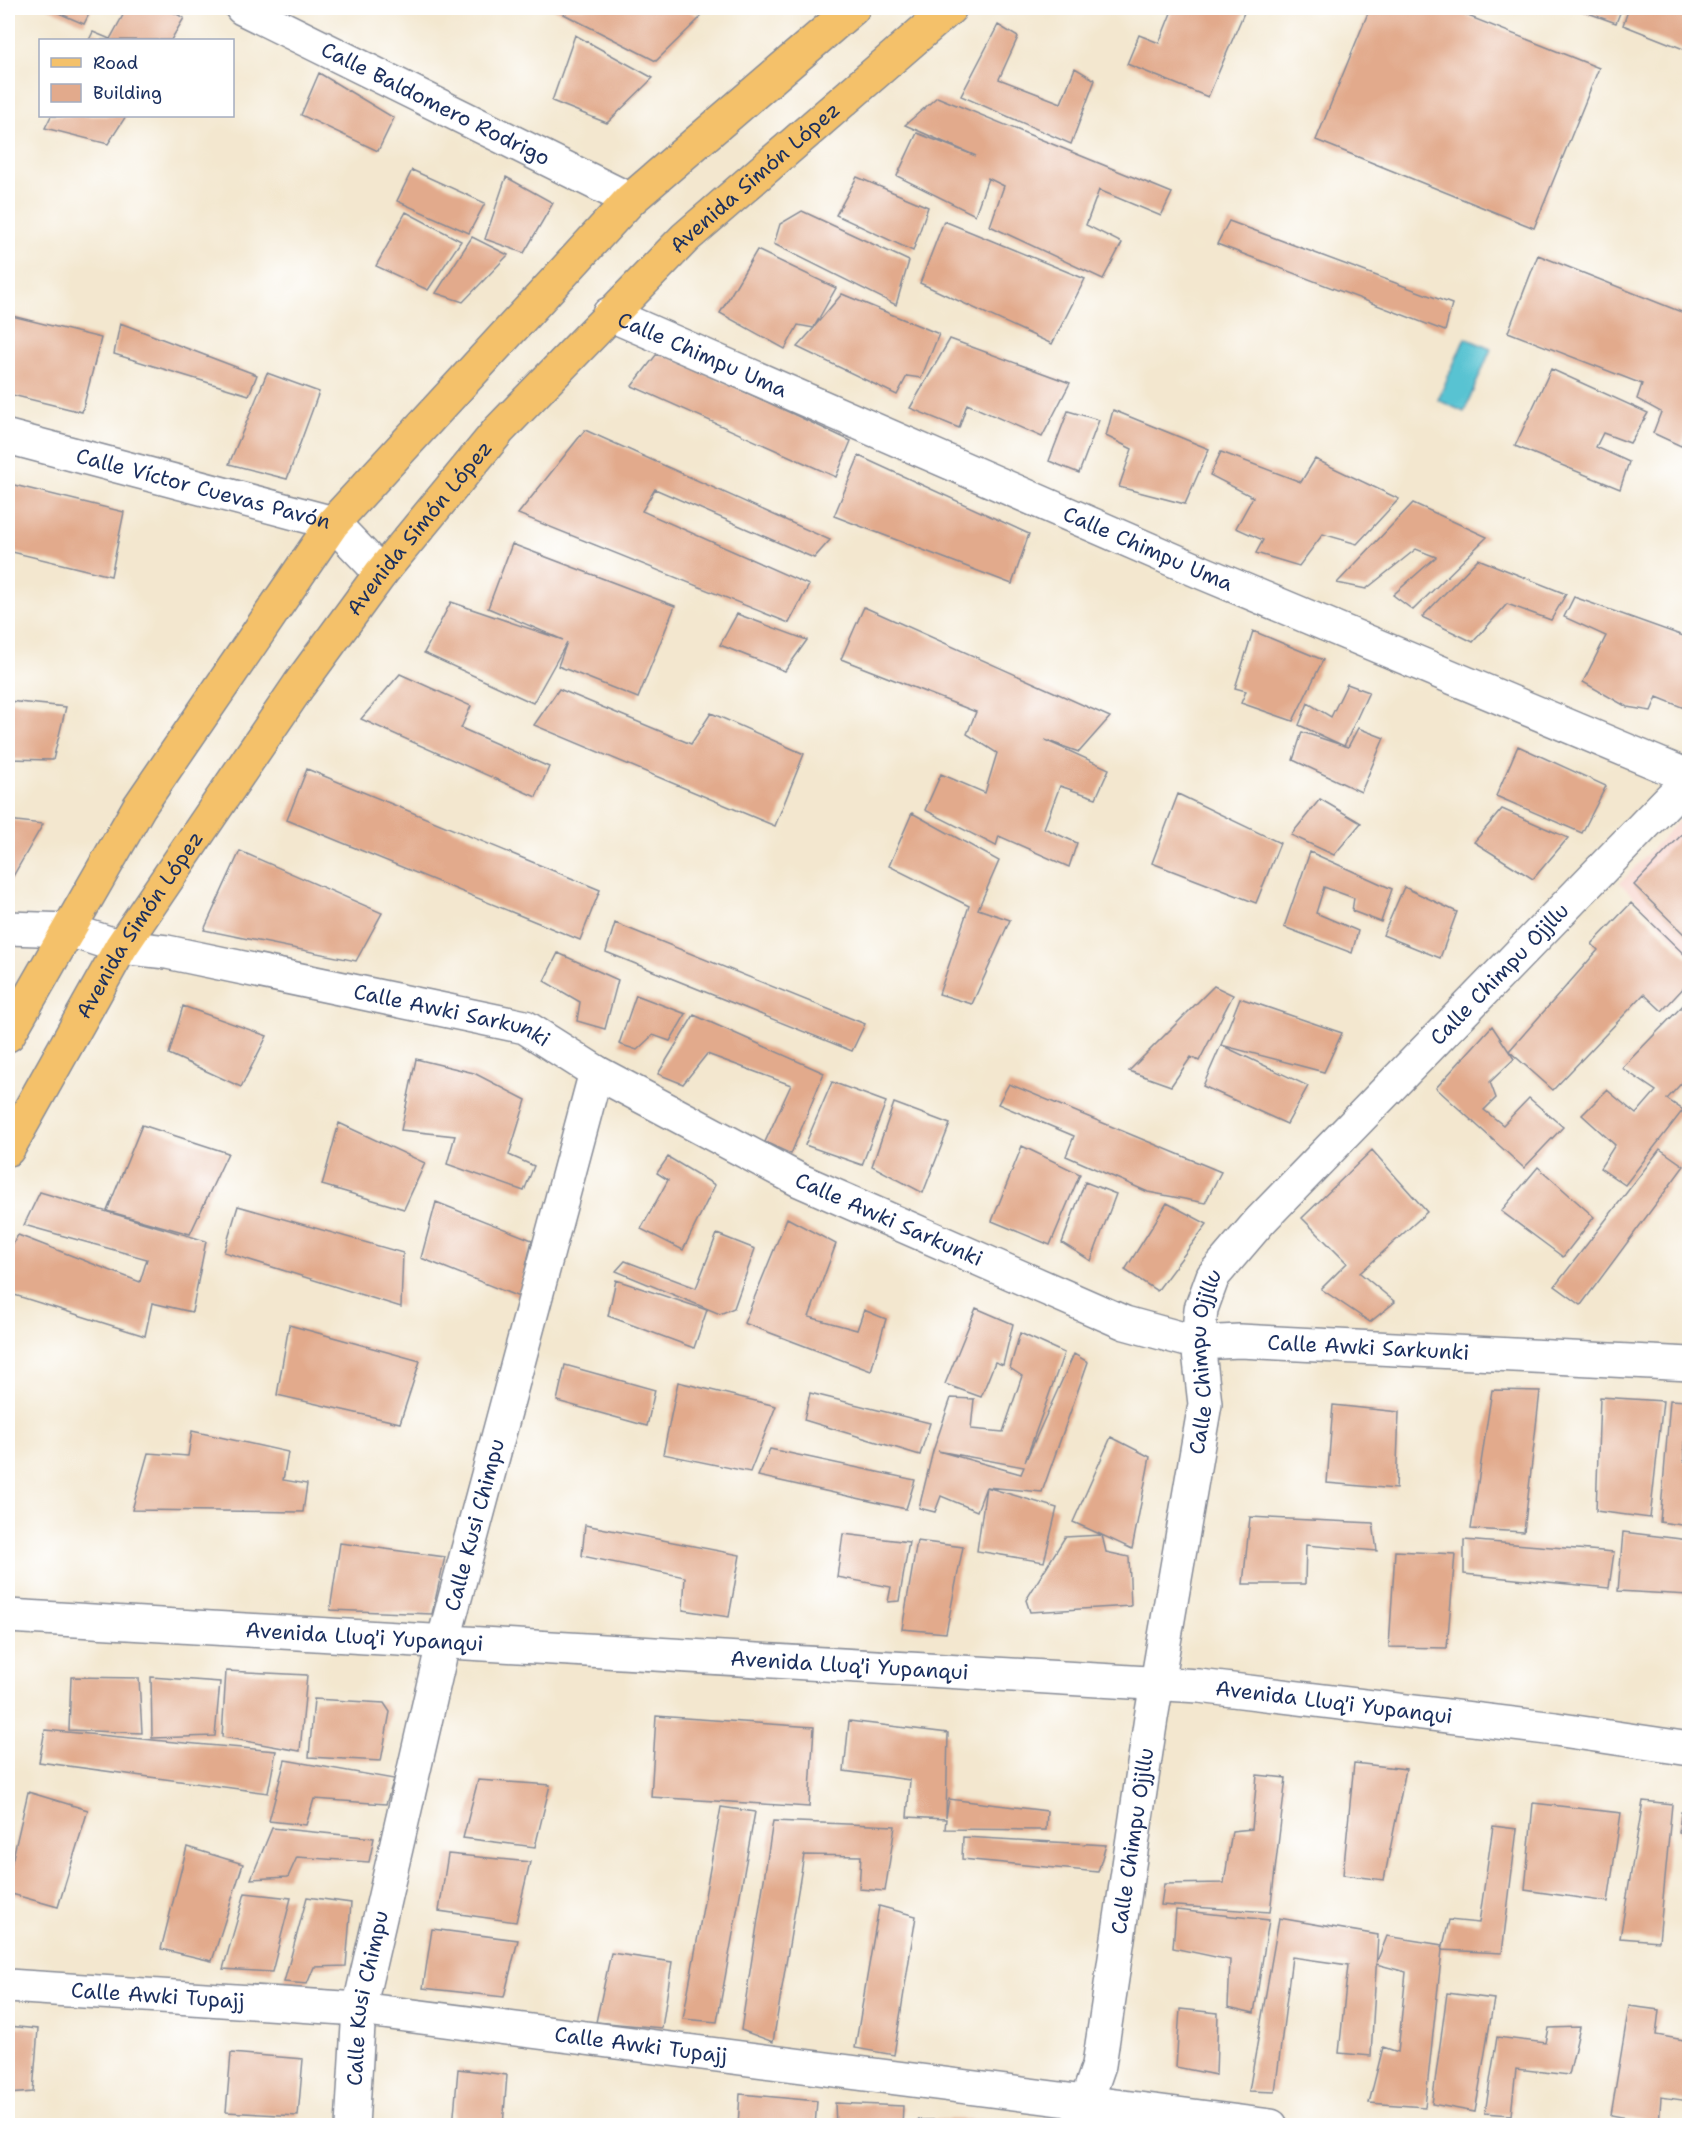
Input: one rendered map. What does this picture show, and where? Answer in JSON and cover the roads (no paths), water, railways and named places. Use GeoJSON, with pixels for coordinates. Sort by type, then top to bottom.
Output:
{"type":"FeatureCollection","features":[{"type":"Feature","properties":{"kind":"main road"},"geometry":{"type":"LineString","coordinates":[[8,1035],[139,807],[333,523],[630,200],[852,8]]}},
{"type":"Feature","properties":{"kind":"main road","name":"Avenida Simón López"},"geometry":{"type":"LineString","coordinates":[[8,1149],[121,947],[299,685],[381,573],[499,430],[685,238],[950,8]]}},
{"type":"Feature","properties":{"kind":"street","name":"Calle Baldomero Rodrigo"},"geometry":{"type":"LineString","coordinates":[[242,8],[630,200]]}},
{"type":"Feature","properties":{"kind":"street","name":"Calle Chimpu Uma"},"geometry":{"type":"LineString","coordinates":[[609,314],[1201,572],[1689,777]]}},
{"type":"Feature","properties":{"kind":"street","name":"Calle Víctor Cuevas Pavón"},"geometry":{"type":"LineString","coordinates":[[8,437],[333,523],[381,573]]}},
{"type":"Feature","properties":{"kind":"street","name":"Calle Chimpu Ojjllu"},"geometry":{"type":"LineString","coordinates":[[1082,2114],[1099,2066],[1158,1685],[1205,1404],[1198,1343],[1201,1309],[1213,1276],[1238,1245],[1689,777]]}},
{"type":"Feature","properties":{"kind":"street","name":"Calle Awki Sarkunki"},"geometry":{"type":"LineString","coordinates":[[8,928],[69,930],[121,947],[167,952],[525,1027],[596,1072],[799,1180],[1125,1323],[1198,1343],[1240,1341],[1689,1364]]}},
{"type":"Feature","properties":{"kind":"street","name":"Calle Kusi Chimpu"},"geometry":{"type":"LineString","coordinates":[[352,2126],[359,2008],[444,1639],[596,1072]]}},
{"type":"Feature","properties":{"kind":"street","name":"Avenida Lluq'i Yupanqui"},"geometry":{"type":"LineString","coordinates":[[8,1616],[444,1639],[1199,1686],[1555,1729],[1689,1749]]}},
{"type":"Feature","properties":{"kind":"street","name":"Calle Awki Tupajj"},"geometry":{"type":"LineString","coordinates":[[8,1986],[359,2008],[1082,2114],[1271,2126]]}},
{"type":"Feature","properties":{"kind":"water"},"geometry":{"type":"Polygon","coordinates":[[[1465,338],[1491,349],[1464,412],[1438,400],[1465,338]]]}}]}
